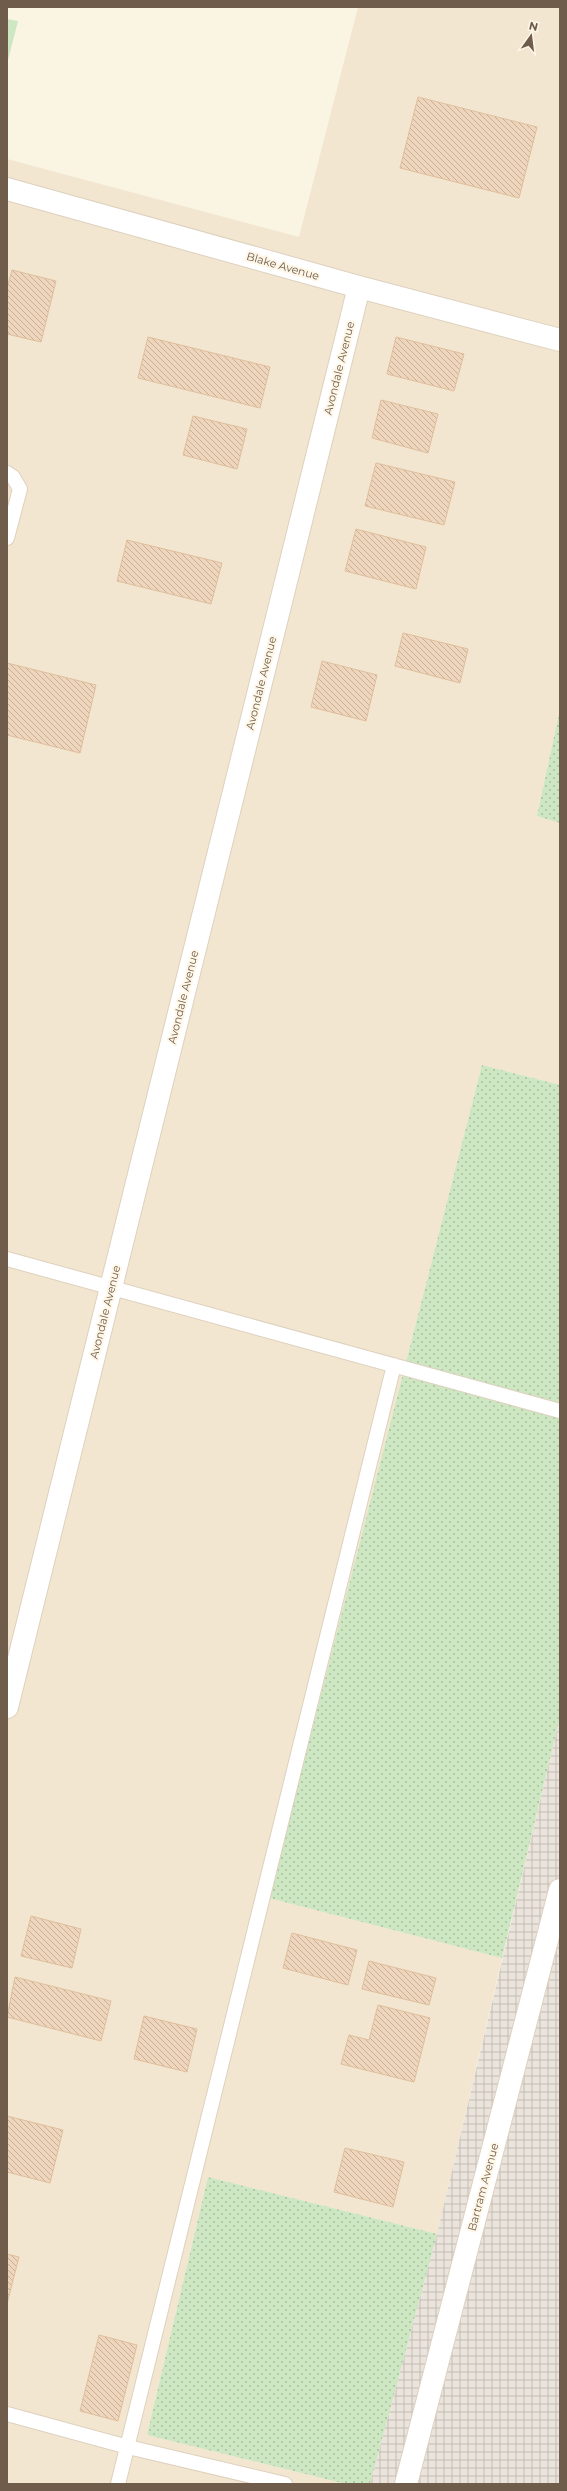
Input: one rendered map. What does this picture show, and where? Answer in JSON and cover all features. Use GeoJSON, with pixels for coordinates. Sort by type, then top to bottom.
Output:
{"type":"FeatureCollection","features":[{"type":"Feature","properties":{"kind":"street","name":"Blake Avenue"},"geometry":{"type":"LineString","coordinates":[[7,189],[359,287],[560,340]]}},
{"type":"Feature","properties":{"kind":"street","name":"Avondale Avenue"},"geometry":{"type":"LineString","coordinates":[[7,1707],[359,287]]}},
{"type":"Feature","properties":{"kind":"street","name":"Bartram Avenue"},"geometry":{"type":"LineString","coordinates":[[406,2484],[560,1890]]}},
{"type":"Feature","properties":{"kind":"lane"},"geometry":{"type":"LineString","coordinates":[[7,473],[13,477],[20,489],[7,538]]}},
{"type":"Feature","properties":{"kind":"lane"},"geometry":{"type":"LineString","coordinates":[[7,1259],[112,1286],[560,1410]]}},
{"type":"Feature","properties":{"kind":"lane"},"geometry":{"type":"LineString","coordinates":[[118,2484],[185,2205],[394,1365]]}},
{"type":"Feature","properties":{"kind":"lane"},"geometry":{"type":"LineString","coordinates":[[7,2414],[128,2447],[285,2484]]}},
{"type":"Feature","properties":{"kind":"shaded area"},"geometry":{"type":"Polygon","coordinates":[[[358,7],[560,7],[560,709],[537,816],[560,823],[560,1085],[482,1065],[269,1898],[502,1958],[437,2234],[208,2177],[147,2435],[346,2484],[7,2484],[7,159],[299,237],[358,7]]]}},
{"type":"Feature","properties":{"kind":"shaded area"},"geometry":{"type":"Polygon","coordinates":[[[560,1717],[560,2484],[370,2484],[437,2234],[560,1717]]]}},
{"type":"Feature","properties":{"kind":"green space"},"geometry":{"type":"Polygon","coordinates":[[[7,19],[18,21],[7,64],[7,19]]]}},
{"type":"Feature","properties":{"kind":"green space"},"geometry":{"type":"Polygon","coordinates":[[[560,709],[560,823],[537,816],[560,709]]]}},
{"type":"Feature","properties":{"kind":"green space"},"geometry":{"type":"Polygon","coordinates":[[[482,1065],[560,1085],[560,1717],[502,1958],[269,1898],[482,1065]]]}},
{"type":"Feature","properties":{"kind":"green space"},"geometry":{"type":"Polygon","coordinates":[[[208,2177],[437,2234],[370,2484],[346,2484],[147,2435],[208,2177]]]}},
{"type":"Feature","properties":{"kind":"building"},"geometry":{"type":"Polygon","coordinates":[[[418,97],[537,127],[519,198],[400,168],[418,97]]]}},
{"type":"Feature","properties":{"kind":"building"},"geometry":{"type":"Polygon","coordinates":[[[12,270],[56,281],[41,342],[7,334],[7,288],[12,270]]]}},
{"type":"Feature","properties":{"kind":"building"},"geometry":{"type":"Polygon","coordinates":[[[148,337],[270,367],[260,408],[138,378],[148,337]]]}},
{"type":"Feature","properties":{"kind":"building"},"geometry":{"type":"Polygon","coordinates":[[[396,337],[464,354],[454,391],[387,374],[396,337]]]}},
{"type":"Feature","properties":{"kind":"building"},"geometry":{"type":"Polygon","coordinates":[[[381,400],[438,414],[428,453],[372,438],[381,400]]]}},
{"type":"Feature","properties":{"kind":"building"},"geometry":{"type":"Polygon","coordinates":[[[193,416],[247,429],[237,469],[183,455],[193,416]]]}},
{"type":"Feature","properties":{"kind":"building"},"geometry":{"type":"Polygon","coordinates":[[[376,463],[455,482],[444,525],[365,506],[376,463]]]}},
{"type":"Feature","properties":{"kind":"building"},"geometry":{"type":"Polygon","coordinates":[[[356,529],[426,547],[416,589],[345,571],[356,529]]]}},
{"type":"Feature","properties":{"kind":"building"},"geometry":{"type":"Polygon","coordinates":[[[127,540],[222,563],[211,604],[117,581],[127,540]]]}},
{"type":"Feature","properties":{"kind":"building"},"geometry":{"type":"Polygon","coordinates":[[[403,633],[468,649],[460,683],[395,666],[403,633]]]}},
{"type":"Feature","properties":{"kind":"building"},"geometry":{"type":"Polygon","coordinates":[[[322,661],[377,675],[366,721],[311,707],[322,661]]]}},
{"type":"Feature","properties":{"kind":"building"},"geometry":{"type":"Polygon","coordinates":[[[7,663],[96,685],[80,753],[7,735],[7,663]]]}},
{"type":"Feature","properties":{"kind":"building"},"geometry":{"type":"Polygon","coordinates":[[[31,1916],[81,1929],[72,1968],[21,1956],[31,1916]]]}},
{"type":"Feature","properties":{"kind":"building"},"geometry":{"type":"Polygon","coordinates":[[[292,1933],[357,1950],[348,1985],[283,1968],[292,1933]]]}},
{"type":"Feature","properties":{"kind":"building"},"geometry":{"type":"Polygon","coordinates":[[[369,1961],[436,1978],[429,2005],[362,1989],[369,1961]]]}},
{"type":"Feature","properties":{"kind":"building"},"geometry":{"type":"Polygon","coordinates":[[[15,1977],[111,2001],[101,2041],[7,2017],[15,1977]]]}},
{"type":"Feature","properties":{"kind":"building"},"geometry":{"type":"Polygon","coordinates":[[[378,2005],[430,2018],[414,2082],[341,2064],[349,2035],[369,2040],[378,2005]]]}},
{"type":"Feature","properties":{"kind":"building"},"geometry":{"type":"Polygon","coordinates":[[[144,2016],[197,2029],[187,2072],[134,2059],[144,2016]]]}},
{"type":"Feature","properties":{"kind":"building"},"geometry":{"type":"Polygon","coordinates":[[[7,2116],[63,2130],[50,2183],[7,2172],[7,2116]]]}},
{"type":"Feature","properties":{"kind":"building"},"geometry":{"type":"Polygon","coordinates":[[[345,2148],[404,2162],[393,2207],[334,2192],[345,2148]]]}},
{"type":"Feature","properties":{"kind":"building"},"geometry":{"type":"Polygon","coordinates":[[[7,2254],[19,2257],[7,2304],[7,2254]]]}},
{"type":"Feature","properties":{"kind":"building"},"geometry":{"type":"Polygon","coordinates":[[[99,2335],[137,2345],[118,2421],[80,2411],[99,2335]]]}}]}
